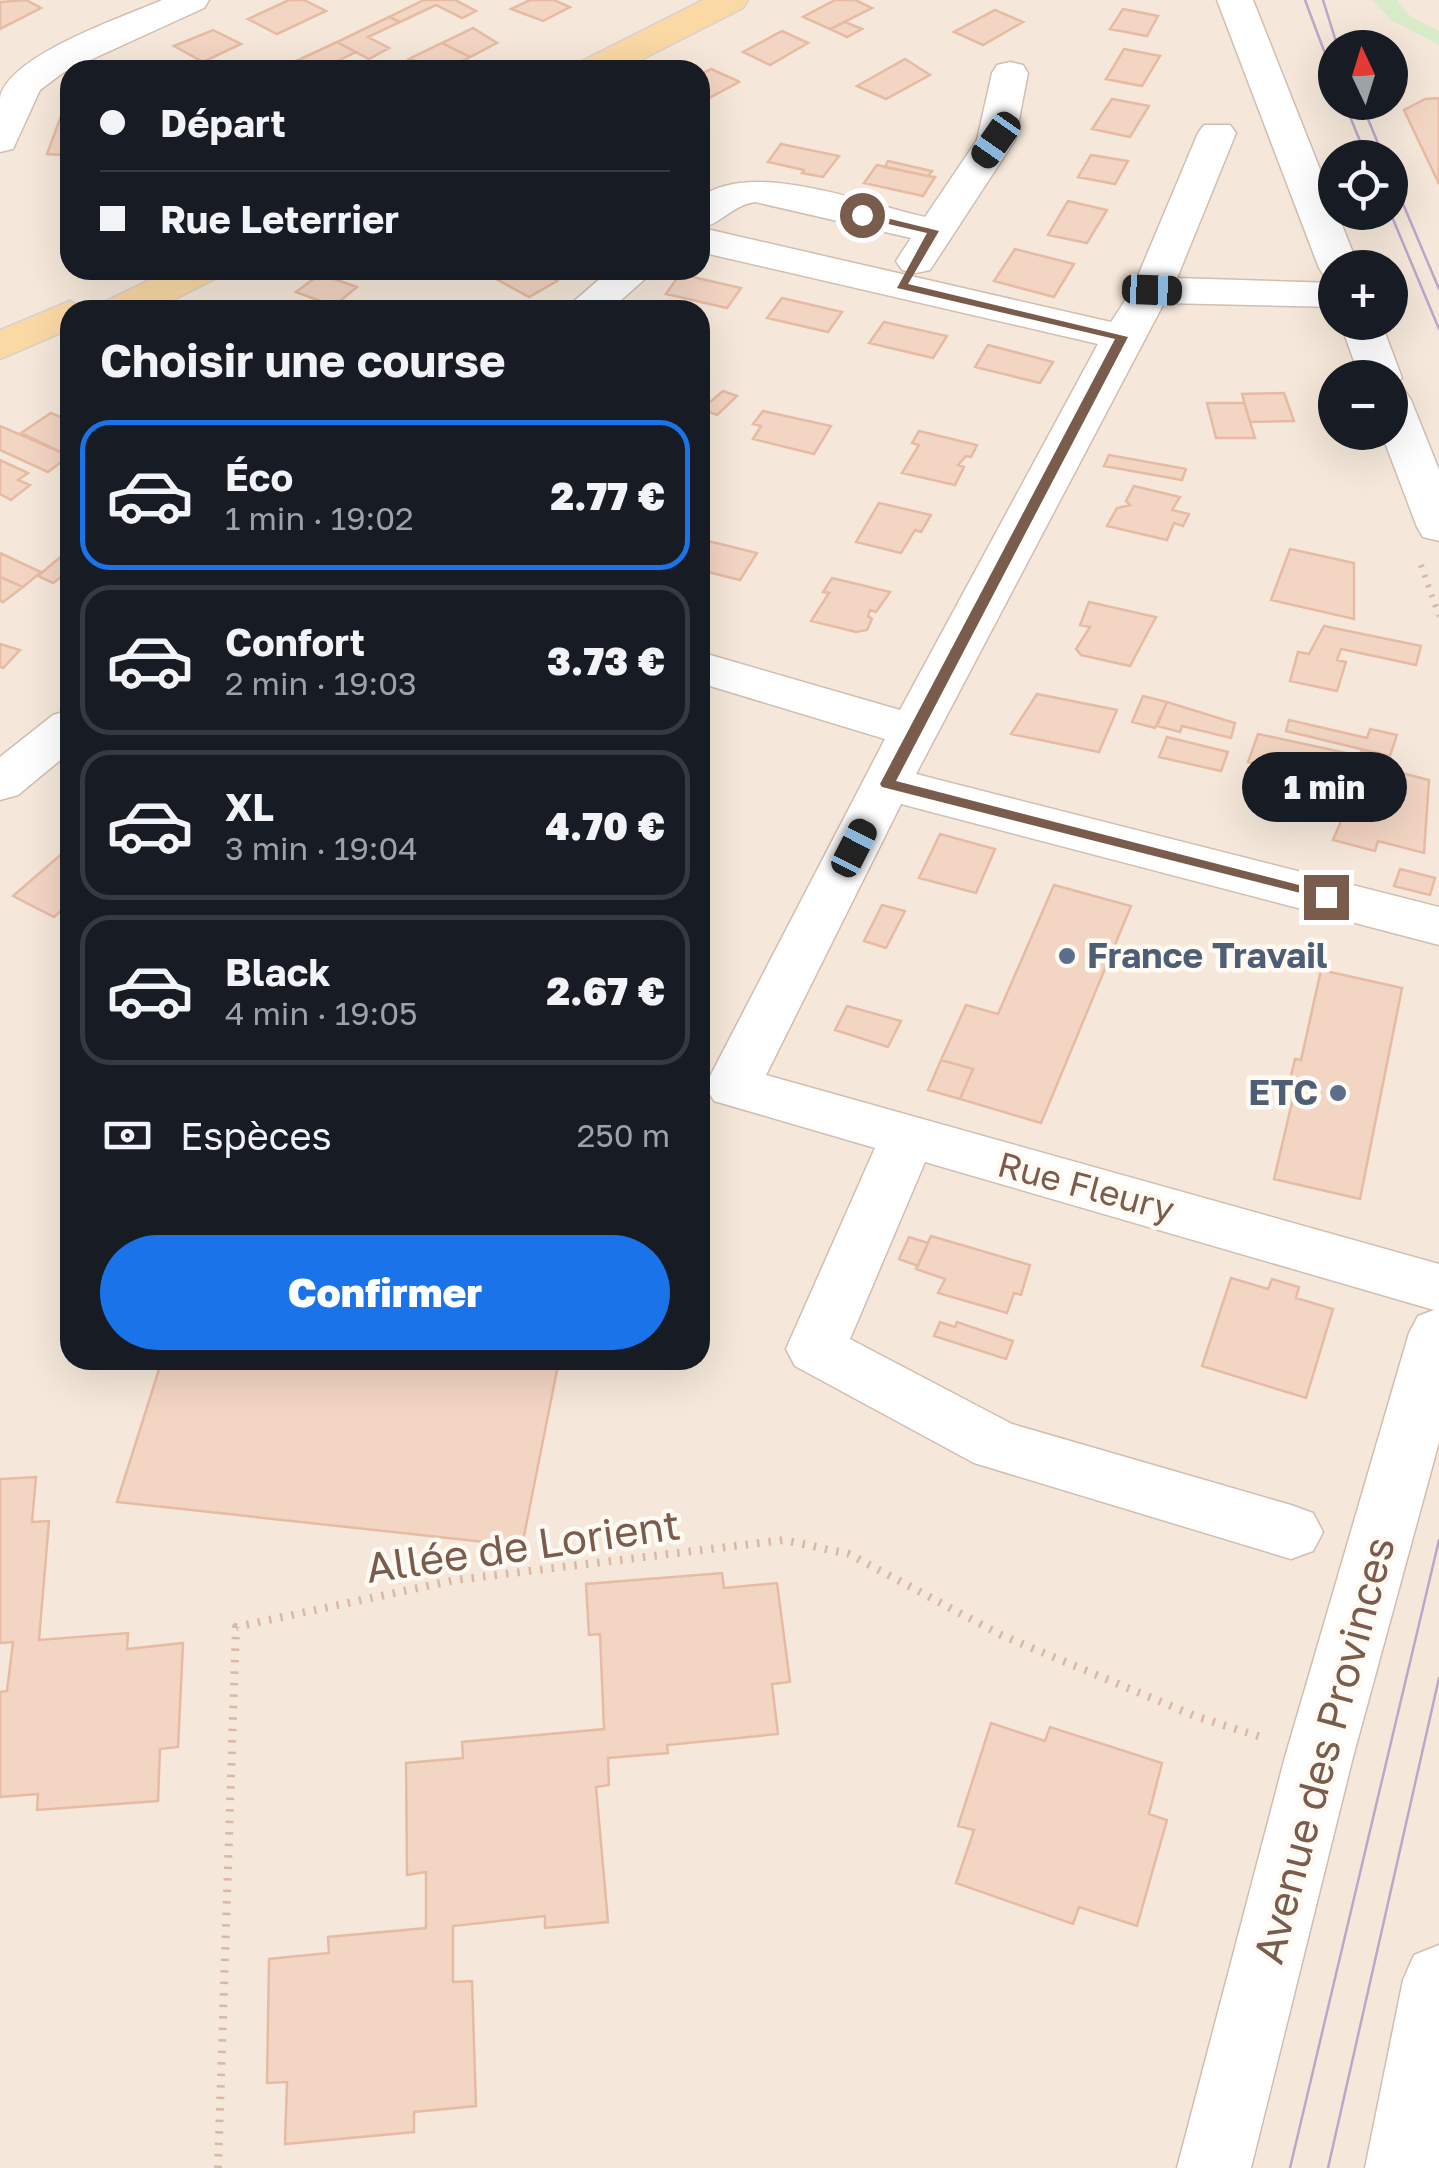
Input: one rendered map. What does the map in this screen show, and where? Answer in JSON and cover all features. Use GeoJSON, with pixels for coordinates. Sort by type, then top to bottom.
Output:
{"type":"FeatureCollection","features":[{"type":"Feature","properties":{"kind":"main road"},"geometry":{"type":"LineString","coordinates":[[590,60],[687,0]]}},
{"type":"Feature","properties":{"kind":"main road"},"geometry":{"type":"LineString","coordinates":[[594,60],[730,0]]}},
{"type":"Feature","properties":{"kind":"main road"},"geometry":{"type":"LineString","coordinates":[[95,300],[136,280]]}},
{"type":"Feature","properties":{"kind":"main road"},"geometry":{"type":"LineString","coordinates":[[141,300],[181,280]]}},
{"type":"Feature","properties":{"kind":"main road"},"geometry":{"type":"LineString","coordinates":[[0,346],[60,317]]}},
{"type":"Feature","properties":{"kind":"main road"},"geometry":{"type":"LineString","coordinates":[[0,367],[60,339]]}},
{"type":"Feature","properties":{"kind":"street"},"geometry":{"type":"LineString","coordinates":[[0,141],[8,106],[24,85],[51,64],[192,0]]}},
{"type":"Feature","properties":{"kind":"street"},"geometry":{"type":"LineString","coordinates":[[1235,0],[1332,250]]}},
{"type":"Feature","properties":{"kind":"street"},"geometry":{"type":"LineString","coordinates":[[901,286],[996,140],[1010,73]]}},
{"type":"Feature","properties":{"kind":"street"},"geometry":{"type":"LineString","coordinates":[[1217,133],[1152,290],[1122,337],[888,784],[1439,926]]}},
{"type":"Feature","properties":{"kind":"street"},"geometry":{"type":"LineString","coordinates":[[710,209],[729,194],[755,190],[934,231]]}},
{"type":"Feature","properties":{"kind":"street"},"geometry":{"type":"LineString","coordinates":[[710,242],[1122,337]]}},
{"type":"Feature","properties":{"kind":"street"},"geometry":{"type":"LineString","coordinates":[[597,300],[622,280]]}},
{"type":"Feature","properties":{"kind":"street"},"geometry":{"type":"LineString","coordinates":[[1152,290],[1318,295]]}},
{"type":"Feature","properties":{"kind":"street"},"geometry":{"type":"LineString","coordinates":[[1408,447],[1439,527]]}},
{"type":"Feature","properties":{"kind":"street"},"geometry":{"type":"LineString","coordinates":[[710,669],[913,731]]}},
{"type":"Feature","properties":{"kind":"street"},"geometry":{"type":"LineString","coordinates":[[0,783],[60,734]]}},
{"type":"Feature","properties":{"kind":"street","name":"Rue Fleury"},"geometry":{"type":"LineString","coordinates":[[888,784],[733,1086],[1439,1288]]}},
{"type":"Feature","properties":{"kind":"street"},"geometry":{"type":"LineString","coordinates":[[907,1138],[816,1349],[996,1446],[1291,1532]]}},
{"type":"Feature","properties":{"kind":"street","name":"Avenue des Provinces"},"geometry":{"type":"LineString","coordinates":[[1214,2168],[1319,1757],[1439,1333]]}},
{"type":"Feature","properties":{"kind":"street"},"geometry":{"type":"LineString","coordinates":[[1402,2168],[1439,1980]]}},
{"type":"Feature","properties":{"kind":"path","name":"Allée de Lorient"},"geometry":{"type":"LineString","coordinates":[[218,2168],[236,1627],[456,1580],[784,1540],[849,1554],[1000,1635],[1195,1716],[1319,1757]]}},
{"type":"Feature","properties":{"kind":"shaded area"},"geometry":{"type":"Polygon","coordinates":[[[0,0],[1439,0],[1439,2168],[0,2168],[0,0]]]}},
{"type":"Feature","properties":{"kind":"green space"},"geometry":{"type":"Polygon","coordinates":[[[1373,0],[1397,0],[1410,16],[1439,31],[1439,45],[1391,20],[1373,0]]]}},
{"type":"Feature","properties":{"kind":"building"},"geometry":{"type":"Polygon","coordinates":[[[26,0],[41,8],[0,29],[0,2],[26,0]]]}},
{"type":"Feature","properties":{"kind":"building"},"geometry":{"type":"Polygon","coordinates":[[[289,0],[304,0],[326,11],[277,34],[248,19],[289,0]]]}},
{"type":"Feature","properties":{"kind":"building"},"geometry":{"type":"Polygon","coordinates":[[[424,0],[455,0],[476,11],[462,18],[436,5],[400,22],[389,17],[424,0]]]}},
{"type":"Feature","properties":{"kind":"building"},"geometry":{"type":"Polygon","coordinates":[[[530,0],[554,0],[570,7],[543,21],[511,9],[530,0]]]}},
{"type":"Feature","properties":{"kind":"building"},"geometry":{"type":"Polygon","coordinates":[[[835,0],[855,0],[872,8],[830,29],[803,17],[835,0]]]}},
{"type":"Feature","properties":{"kind":"building"},"geometry":{"type":"Polygon","coordinates":[[[1123,9],[1158,16],[1147,36],[1110,29],[1123,9]]]}},
{"type":"Feature","properties":{"kind":"building"},"geometry":{"type":"Polygon","coordinates":[[[995,10],[1023,22],[983,45],[954,32],[995,10]]]}},
{"type":"Feature","properties":{"kind":"building"},"geometry":{"type":"Polygon","coordinates":[[[389,17],[400,22],[368,37],[389,48],[369,59],[337,42],[389,17]]]}},
{"type":"Feature","properties":{"kind":"building"},"geometry":{"type":"Polygon","coordinates":[[[845,22],[862,29],[847,37],[830,29],[845,22]]]}},
{"type":"Feature","properties":{"kind":"building"},"geometry":{"type":"Polygon","coordinates":[[[473,28],[497,43],[470,57],[442,43],[473,28]]]}},
{"type":"Feature","properties":{"kind":"building"},"geometry":{"type":"Polygon","coordinates":[[[213,30],[241,44],[207,60],[199,60],[174,46],[213,30]]]}},
{"type":"Feature","properties":{"kind":"building"},"geometry":{"type":"Polygon","coordinates":[[[782,31],[808,43],[770,65],[743,52],[782,31]]]}},
{"type":"Feature","properties":{"kind":"building"},"geometry":{"type":"Polygon","coordinates":[[[337,42],[356,52],[340,60],[298,60],[337,42]]]}},
{"type":"Feature","properties":{"kind":"building"},"geometry":{"type":"Polygon","coordinates":[[[442,43],[470,57],[464,60],[409,59],[442,43]]]}},
{"type":"Feature","properties":{"kind":"building"},"geometry":{"type":"Polygon","coordinates":[[[1124,49],[1160,56],[1142,86],[1106,79],[1124,49]]]}},
{"type":"Feature","properties":{"kind":"building"},"geometry":{"type":"Polygon","coordinates":[[[905,59],[930,75],[886,99],[857,86],[905,59]]]}},
{"type":"Feature","properties":{"kind":"building"},"geometry":{"type":"Polygon","coordinates":[[[711,69],[739,82],[710,97],[711,69]]]}},
{"type":"Feature","properties":{"kind":"building"},"geometry":{"type":"Polygon","coordinates":[[[1439,98],[1439,184],[1408,118],[1408,108],[1425,99],[1439,98]]]}},
{"type":"Feature","properties":{"kind":"building"},"geometry":{"type":"Polygon","coordinates":[[[1112,99],[1149,106],[1130,137],[1092,129],[1112,99]]]}},
{"type":"Feature","properties":{"kind":"building"},"geometry":{"type":"Polygon","coordinates":[[[60,119],[60,155],[47,154],[60,119]]]}},
{"type":"Feature","properties":{"kind":"building"},"geometry":{"type":"Polygon","coordinates":[[[781,144],[839,156],[823,177],[802,173],[804,170],[768,162],[781,144]]]}},
{"type":"Feature","properties":{"kind":"building"},"geometry":{"type":"Polygon","coordinates":[[[1091,155],[1128,161],[1115,184],[1078,177],[1091,155]]]}},
{"type":"Feature","properties":{"kind":"building"},"geometry":{"type":"Polygon","coordinates":[[[888,161],[932,171],[928,176],[885,167],[888,161]]]}},
{"type":"Feature","properties":{"kind":"building"},"geometry":{"type":"Polygon","coordinates":[[[877,165],[935,177],[923,196],[864,183],[877,165]]]}},
{"type":"Feature","properties":{"kind":"building"},"geometry":{"type":"Polygon","coordinates":[[[1068,201],[1107,210],[1087,243],[1048,235],[1068,201]]]}},
{"type":"Feature","properties":{"kind":"building"},"geometry":{"type":"Polygon","coordinates":[[[1015,249],[1074,264],[1054,297],[994,281],[1015,249]]]}},
{"type":"Feature","properties":{"kind":"building"},"geometry":{"type":"Polygon","coordinates":[[[312,280],[337,280],[357,287],[341,300],[318,300],[296,292],[312,280]]]}},
{"type":"Feature","properties":{"kind":"building"},"geometry":{"type":"Polygon","coordinates":[[[498,280],[557,281],[529,297],[498,280]]]}},
{"type":"Feature","properties":{"kind":"building"},"geometry":{"type":"Polygon","coordinates":[[[676,280],[706,280],[741,288],[727,308],[710,304],[710,300],[666,294],[676,280]]]}},
{"type":"Feature","properties":{"kind":"building"},"geometry":{"type":"Polygon","coordinates":[[[782,298],[842,312],[828,332],[767,318],[782,298]]]}},
{"type":"Feature","properties":{"kind":"building"},"geometry":{"type":"Polygon","coordinates":[[[884,322],[947,336],[933,358],[869,343],[884,322]]]}},
{"type":"Feature","properties":{"kind":"building"},"geometry":{"type":"Polygon","coordinates":[[[988,345],[1053,362],[1040,383],[975,367],[988,345]]]}},
{"type":"Feature","properties":{"kind":"building"},"geometry":{"type":"Polygon","coordinates":[[[723,391],[737,396],[717,415],[710,412],[710,402],[723,391]]]}},
{"type":"Feature","properties":{"kind":"building"},"geometry":{"type":"Polygon","coordinates":[[[1284,393],[1294,421],[1250,422],[1242,394],[1284,393]]]}},
{"type":"Feature","properties":{"kind":"building"},"geometry":{"type":"Polygon","coordinates":[[[1207,403],[1244,403],[1255,438],[1216,438],[1207,403]]]}},
{"type":"Feature","properties":{"kind":"building"},"geometry":{"type":"Polygon","coordinates":[[[763,411],[831,426],[814,454],[753,439],[761,426],[753,424],[763,411]]]}},
{"type":"Feature","properties":{"kind":"building"},"geometry":{"type":"Polygon","coordinates":[[[51,413],[60,417],[60,452],[21,433],[51,413]]]}},
{"type":"Feature","properties":{"kind":"building"},"geometry":{"type":"Polygon","coordinates":[[[0,426],[60,452],[60,463],[48,472],[0,450],[0,426]]]}},
{"type":"Feature","properties":{"kind":"building"},"geometry":{"type":"Polygon","coordinates":[[[919,431],[977,445],[971,457],[966,456],[958,465],[964,467],[955,485],[902,473],[919,445],[912,443],[919,431]]]}},
{"type":"Feature","properties":{"kind":"building"},"geometry":{"type":"Polygon","coordinates":[[[1109,455],[1186,469],[1182,480],[1104,466],[1109,455]]]}},
{"type":"Feature","properties":{"kind":"building"},"geometry":{"type":"Polygon","coordinates":[[[0,460],[28,473],[18,480],[30,485],[11,500],[0,494],[0,460]]]}},
{"type":"Feature","properties":{"kind":"building"},"geometry":{"type":"Polygon","coordinates":[[[1134,486],[1180,497],[1172,510],[1189,514],[1183,526],[1174,523],[1167,540],[1107,526],[1117,508],[1130,505],[1126,501],[1134,486]]]}},
{"type":"Feature","properties":{"kind":"building"},"geometry":{"type":"Polygon","coordinates":[[[879,503],[931,515],[921,532],[915,530],[901,553],[856,542],[879,503]]]}},
{"type":"Feature","properties":{"kind":"building"},"geometry":{"type":"Polygon","coordinates":[[[710,541],[757,553],[740,580],[710,572],[710,541]]]}},
{"type":"Feature","properties":{"kind":"building"},"geometry":{"type":"Polygon","coordinates":[[[1290,549],[1354,563],[1354,619],[1271,600],[1290,549]]]}},
{"type":"Feature","properties":{"kind":"building"},"geometry":{"type":"Polygon","coordinates":[[[0,553],[41,572],[23,587],[0,577],[0,553]]]}},
{"type":"Feature","properties":{"kind":"building"},"geometry":{"type":"Polygon","coordinates":[[[60,557],[60,578],[53,583],[38,576],[60,557]]]}},
{"type":"Feature","properties":{"kind":"building"},"geometry":{"type":"Polygon","coordinates":[[[0,577],[23,587],[3,602],[0,601],[0,577]]]}},
{"type":"Feature","properties":{"kind":"building"},"geometry":{"type":"Polygon","coordinates":[[[832,578],[890,592],[876,612],[870,610],[868,616],[872,619],[867,630],[856,632],[811,621],[829,593],[823,592],[832,578]]]}},
{"type":"Feature","properties":{"kind":"building"},"geometry":{"type":"Polygon","coordinates":[[[1089,602],[1156,617],[1130,666],[1081,655],[1076,649],[1090,627],[1080,625],[1089,602]]]}},
{"type":"Feature","properties":{"kind":"building"},"geometry":{"type":"Polygon","coordinates":[[[1324,626],[1421,646],[1416,665],[1341,649],[1337,660],[1346,662],[1337,691],[1290,681],[1298,652],[1309,654],[1324,626]]]}},
{"type":"Feature","properties":{"kind":"building"},"geometry":{"type":"Polygon","coordinates":[[[0,644],[20,650],[3,668],[0,667],[0,644]]]}},
{"type":"Feature","properties":{"kind":"building"},"geometry":{"type":"Polygon","coordinates":[[[1037,694],[1117,710],[1099,752],[1011,734],[1037,694]]]}},
{"type":"Feature","properties":{"kind":"building"},"geometry":{"type":"Polygon","coordinates":[[[1143,696],[1167,702],[1155,728],[1132,722],[1143,696]]]}},
{"type":"Feature","properties":{"kind":"building"},"geometry":{"type":"Polygon","coordinates":[[[1167,702],[1235,723],[1231,738],[1182,726],[1180,732],[1157,726],[1167,702]]]}},
{"type":"Feature","properties":{"kind":"building"},"geometry":{"type":"Polygon","coordinates":[[[1289,720],[1367,738],[1370,729],[1397,735],[1390,756],[1286,731],[1289,720]]]}},
{"type":"Feature","properties":{"kind":"building"},"geometry":{"type":"Polygon","coordinates":[[[1258,734],[1360,756],[1362,750],[1386,755],[1382,768],[1429,780],[1424,853],[1378,841],[1375,851],[1333,840],[1354,791],[1351,788],[1293,774],[1282,801],[1251,793],[1262,765],[1248,762],[1258,734]]]}},
{"type":"Feature","properties":{"kind":"building"},"geometry":{"type":"Polygon","coordinates":[[[1167,737],[1228,752],[1221,771],[1159,757],[1167,737]]]}},
{"type":"Feature","properties":{"kind":"building"},"geometry":{"type":"Polygon","coordinates":[[[1330,783],[1354,791],[1348,798],[1345,817],[1326,814],[1333,796],[1325,794],[1330,783]]]}},
{"type":"Feature","properties":{"kind":"building"},"geometry":{"type":"Polygon","coordinates":[[[940,834],[995,849],[976,893],[919,878],[940,834]]]}},
{"type":"Feature","properties":{"kind":"building"},"geometry":{"type":"Polygon","coordinates":[[[60,855],[60,912],[54,917],[13,896],[60,855]]]}},
{"type":"Feature","properties":{"kind":"building"},"geometry":{"type":"Polygon","coordinates":[[[1400,869],[1435,878],[1430,895],[1394,886],[1400,869]]]}},
{"type":"Feature","properties":{"kind":"building","name":"France Travail"},"geometry":{"type":"Polygon","coordinates":[[[1054,885],[1131,906],[1041,1123],[960,1099],[973,1069],[941,1060],[966,1005],[998,1014],[1054,885]]]}},
{"type":"Feature","properties":{"kind":"building"},"geometry":{"type":"Polygon","coordinates":[[[882,905],[905,911],[886,948],[864,941],[882,905]]]}},
{"type":"Feature","properties":{"kind":"building","name":"ETC"},"geometry":{"type":"Polygon","coordinates":[[[1321,970],[1402,988],[1360,1199],[1274,1179],[1297,1081],[1290,1080],[1295,1059],[1301,1060],[1321,970]]]}},
{"type":"Feature","properties":{"kind":"building"},"geometry":{"type":"Polygon","coordinates":[[[847,1006],[901,1021],[888,1047],[835,1030],[847,1006]]]}},
{"type":"Feature","properties":{"kind":"building"},"geometry":{"type":"Polygon","coordinates":[[[941,1060],[973,1069],[960,1099],[928,1090],[941,1060]]]}},
{"type":"Feature","properties":{"kind":"building"},"geometry":{"type":"Polygon","coordinates":[[[931,1236],[1030,1265],[1021,1295],[1014,1293],[1007,1313],[938,1293],[945,1279],[916,1269],[931,1236]]]}},
{"type":"Feature","properties":{"kind":"building"},"geometry":{"type":"Polygon","coordinates":[[[909,1237],[928,1243],[918,1266],[899,1259],[909,1237]]]}},
{"type":"Feature","properties":{"kind":"building"},"geometry":{"type":"Polygon","coordinates":[[[1231,1278],[1268,1289],[1272,1279],[1299,1287],[1296,1298],[1333,1309],[1306,1398],[1202,1366],[1231,1278]]]}},
{"type":"Feature","properties":{"kind":"building"},"geometry":{"type":"Polygon","coordinates":[[[940,1322],[955,1327],[957,1322],[1013,1341],[1006,1359],[934,1336],[940,1322]]]}},
{"type":"Feature","properties":{"kind":"building"},"geometry":{"type":"Polygon","coordinates":[[[159,1370],[557,1370],[522,1546],[117,1502],[159,1370]]]}},
{"type":"Feature","properties":{"kind":"building"},"geometry":{"type":"Polygon","coordinates":[[[36,1477],[32,1522],[49,1521],[39,1640],[128,1633],[127,1649],[183,1643],[178,1747],[160,1749],[158,1801],[37,1810],[38,1794],[0,1797],[0,1692],[7,1691],[13,1642],[0,1643],[0,1479],[36,1477]]]}},
{"type":"Feature","properties":{"kind":"building"},"geometry":{"type":"Polygon","coordinates":[[[722,1573],[724,1588],[777,1583],[790,1682],[772,1684],[778,1734],[667,1745],[668,1753],[608,1758],[609,1785],[596,1787],[608,1922],[545,1928],[545,1916],[453,1926],[453,1982],[472,1981],[476,2106],[414,2112],[414,2132],[285,2144],[287,2082],[267,2083],[269,1959],[329,1953],[328,1937],[426,1928],[426,1872],[407,1875],[406,1763],[463,1758],[462,1742],[604,1729],[600,1634],[589,1635],[586,1584],[722,1573]]]}},
{"type":"Feature","properties":{"kind":"building"},"geometry":{"type":"Polygon","coordinates":[[[991,1723],[1045,1741],[1050,1727],[1162,1763],[1149,1814],[1167,1820],[1137,1926],[1079,1907],[1073,1924],[956,1883],[974,1830],[958,1826],[991,1723]]]}},
{"type":"Feature","properties":{"kind":"tram line"},"geometry":{"type":"LineString","coordinates":[[1305,0],[1318,35]]}},
{"type":"Feature","properties":{"kind":"tram line"},"geometry":{"type":"LineString","coordinates":[[1323,0],[1332,30]]}},
{"type":"Feature","properties":{"kind":"tram line"},"geometry":{"type":"LineString","coordinates":[[1351,120],[1360,140]]}},
{"type":"Feature","properties":{"kind":"tram line"},"geometry":{"type":"LineString","coordinates":[[1368,120],[1377,140]]}},
{"type":"Feature","properties":{"kind":"tram line"},"geometry":{"type":"LineString","coordinates":[[1408,216],[1439,289]]}},
{"type":"Feature","properties":{"kind":"tram line"},"geometry":{"type":"LineString","coordinates":[[1398,230],[1439,329]]}},
{"type":"Feature","properties":{"kind":"tram line"},"geometry":{"type":"LineString","coordinates":[[1290,2168],[1439,1540]]}},
{"type":"Feature","properties":{"kind":"tram line"},"geometry":{"type":"LineString","coordinates":[[1328,2168],[1439,1678]]}},
{"type":"Feature","properties":{"kind":"place","name":"France Travail"},"geometry":{"type":"Point","coordinates":[1067,956]}},
{"type":"Feature","properties":{"kind":"place","name":"ETC"},"geometry":{"type":"Point","coordinates":[1338,1093]}},
{"type":"Feature","properties":{"kind":"route"},"geometry":{"type":"LineString","coordinates":[[862,215],[934,231],[901,286],[1122,337],[888,784],[1326,897]]}}]}
